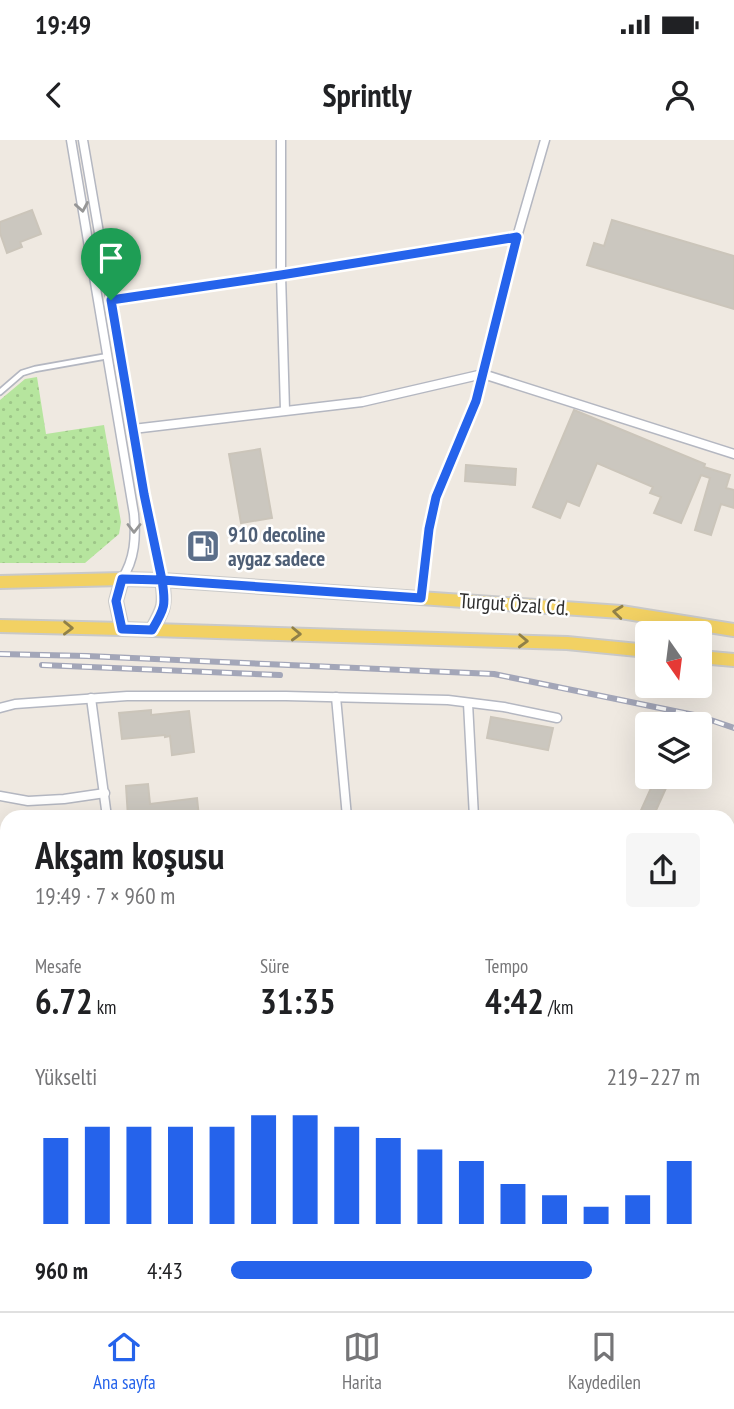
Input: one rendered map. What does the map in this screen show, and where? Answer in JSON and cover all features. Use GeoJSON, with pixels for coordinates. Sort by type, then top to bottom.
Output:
{"type":"FeatureCollection","features":[{"type":"Feature","properties":{"kind":"main road"},"geometry":{"type":"LineString","coordinates":[[122,579],[116,601],[122,629]]}},
{"type":"Feature","properties":{"kind":"main road","name":"Turgut Özal Cd."},"geometry":{"type":"LineString","coordinates":[[0,582],[162,580],[621,612],[734,630]]}},
{"type":"Feature","properties":{"kind":"main road"},"geometry":{"type":"LineString","coordinates":[[152,630],[166,600],[162,580]]}},
{"type":"Feature","properties":{"kind":"main road","name":"Turgut Özal Cd."},"geometry":{"type":"LineString","coordinates":[[0,626],[567,643],[635,650]]}},
{"type":"Feature","properties":{"kind":"main road"},"geometry":{"type":"LineString","coordinates":[[712,658],[734,660]]}},
{"type":"Feature","properties":{"kind":"street"},"geometry":{"type":"LineString","coordinates":[[71,140],[134,514],[133,552],[130,566],[122,579]]}},
{"type":"Feature","properties":{"kind":"street"},"geometry":{"type":"LineString","coordinates":[[83,140],[162,580]]}},
{"type":"Feature","properties":{"kind":"street"},"geometry":{"type":"LineString","coordinates":[[281,140],[285,411]]}},
{"type":"Feature","properties":{"kind":"street"},"geometry":{"type":"LineString","coordinates":[[421,598],[429,529],[436,497],[476,401],[517,237],[545,140]]}},
{"type":"Feature","properties":{"kind":"street"},"geometry":{"type":"LineString","coordinates":[[111,300],[517,237]]}},
{"type":"Feature","properties":{"kind":"street"},"geometry":{"type":"LineString","coordinates":[[133,429],[362,402],[483,374],[734,454]]}},
{"type":"Feature","properties":{"kind":"street"},"geometry":{"type":"LineString","coordinates":[[0,708],[15,704],[127,696],[336,697],[448,700],[557,718]]}},
{"type":"Feature","properties":{"kind":"street"},"geometry":{"type":"LineString","coordinates":[[336,697],[346,810]]}},
{"type":"Feature","properties":{"kind":"street"},"geometry":{"type":"LineString","coordinates":[[91,698],[106,810]]}},
{"type":"Feature","properties":{"kind":"street"},"geometry":{"type":"LineString","coordinates":[[468,703],[474,810]]}},
{"type":"Feature","properties":{"kind":"street"},"geometry":{"type":"LineString","coordinates":[[0,796],[28,801],[105,793]]}},
{"type":"Feature","properties":{"kind":"lane"},"geometry":{"type":"LineString","coordinates":[[0,392],[22,373],[108,356]]}},
{"type":"Feature","properties":{"kind":"green space"},"geometry":{"type":"Polygon","coordinates":[[[37,377],[46,434],[104,425],[121,522],[119,534],[85,563],[0,563],[0,400],[25,379],[37,377]]]}},
{"type":"Feature","properties":{"kind":"building"},"geometry":{"type":"Polygon","coordinates":[[[32,210],[41,234],[20,242],[22,247],[7,253],[0,233],[0,222],[32,210]]]}},
{"type":"Feature","properties":{"kind":"building"},"geometry":{"type":"Polygon","coordinates":[[[612,220],[734,256],[734,309],[587,265],[594,243],[604,246],[612,220]]]}},
{"type":"Feature","properties":{"kind":"building"},"geometry":{"type":"Polygon","coordinates":[[[574,410],[705,464],[704,467],[730,475],[726,488],[734,490],[734,508],[721,504],[711,535],[695,530],[710,478],[701,475],[681,523],[654,513],[661,497],[650,493],[653,487],[597,463],[579,506],[567,501],[560,518],[533,507],[574,410]]]}},
{"type":"Feature","properties":{"kind":"building"},"geometry":{"type":"Polygon","coordinates":[[[260,449],[272,518],[241,523],[229,454],[260,449]]]}},
{"type":"Feature","properties":{"kind":"building"},"geometry":{"type":"Polygon","coordinates":[[[466,465],[516,469],[515,485],[465,481],[466,465]]]}},
{"type":"Feature","properties":{"kind":"building"},"geometry":{"type":"Polygon","coordinates":[[[151,710],[151,715],[189,711],[194,752],[172,755],[170,736],[165,735],[122,739],[119,713],[151,710]]]}},
{"type":"Feature","properties":{"kind":"building"},"geometry":{"type":"Polygon","coordinates":[[[491,717],[553,728],[548,750],[487,738],[491,717]]]}},
{"type":"Feature","properties":{"kind":"building"},"geometry":{"type":"Polygon","coordinates":[[[148,784],[150,804],[197,798],[198,810],[128,810],[126,786],[148,784]]]}},
{"type":"Feature","properties":{"kind":"building"},"geometry":{"type":"Polygon","coordinates":[[[651,789],[666,789],[656,810],[641,810],[651,789]]]}},
{"type":"Feature","properties":{"kind":"railway"},"geometry":{"type":"LineString","coordinates":[[0,654],[494,674],[699,716],[734,728]]}},
{"type":"Feature","properties":{"kind":"railway"},"geometry":{"type":"LineString","coordinates":[[42,665],[280,675]]}},
{"type":"Feature","properties":{"kind":"place","name":"910 decoline aygaz sadece"},"geometry":{"type":"Point","coordinates":[203,546]}},
{"type":"Feature","properties":{"kind":"route"},"geometry":{"type":"LineString","coordinates":[[111,300],[144,494],[162,580],[122,579],[116,601],[122,629],[152,630],[166,600],[162,580],[421,598],[429,529],[436,497],[476,401],[517,237],[111,300]]}}]}
